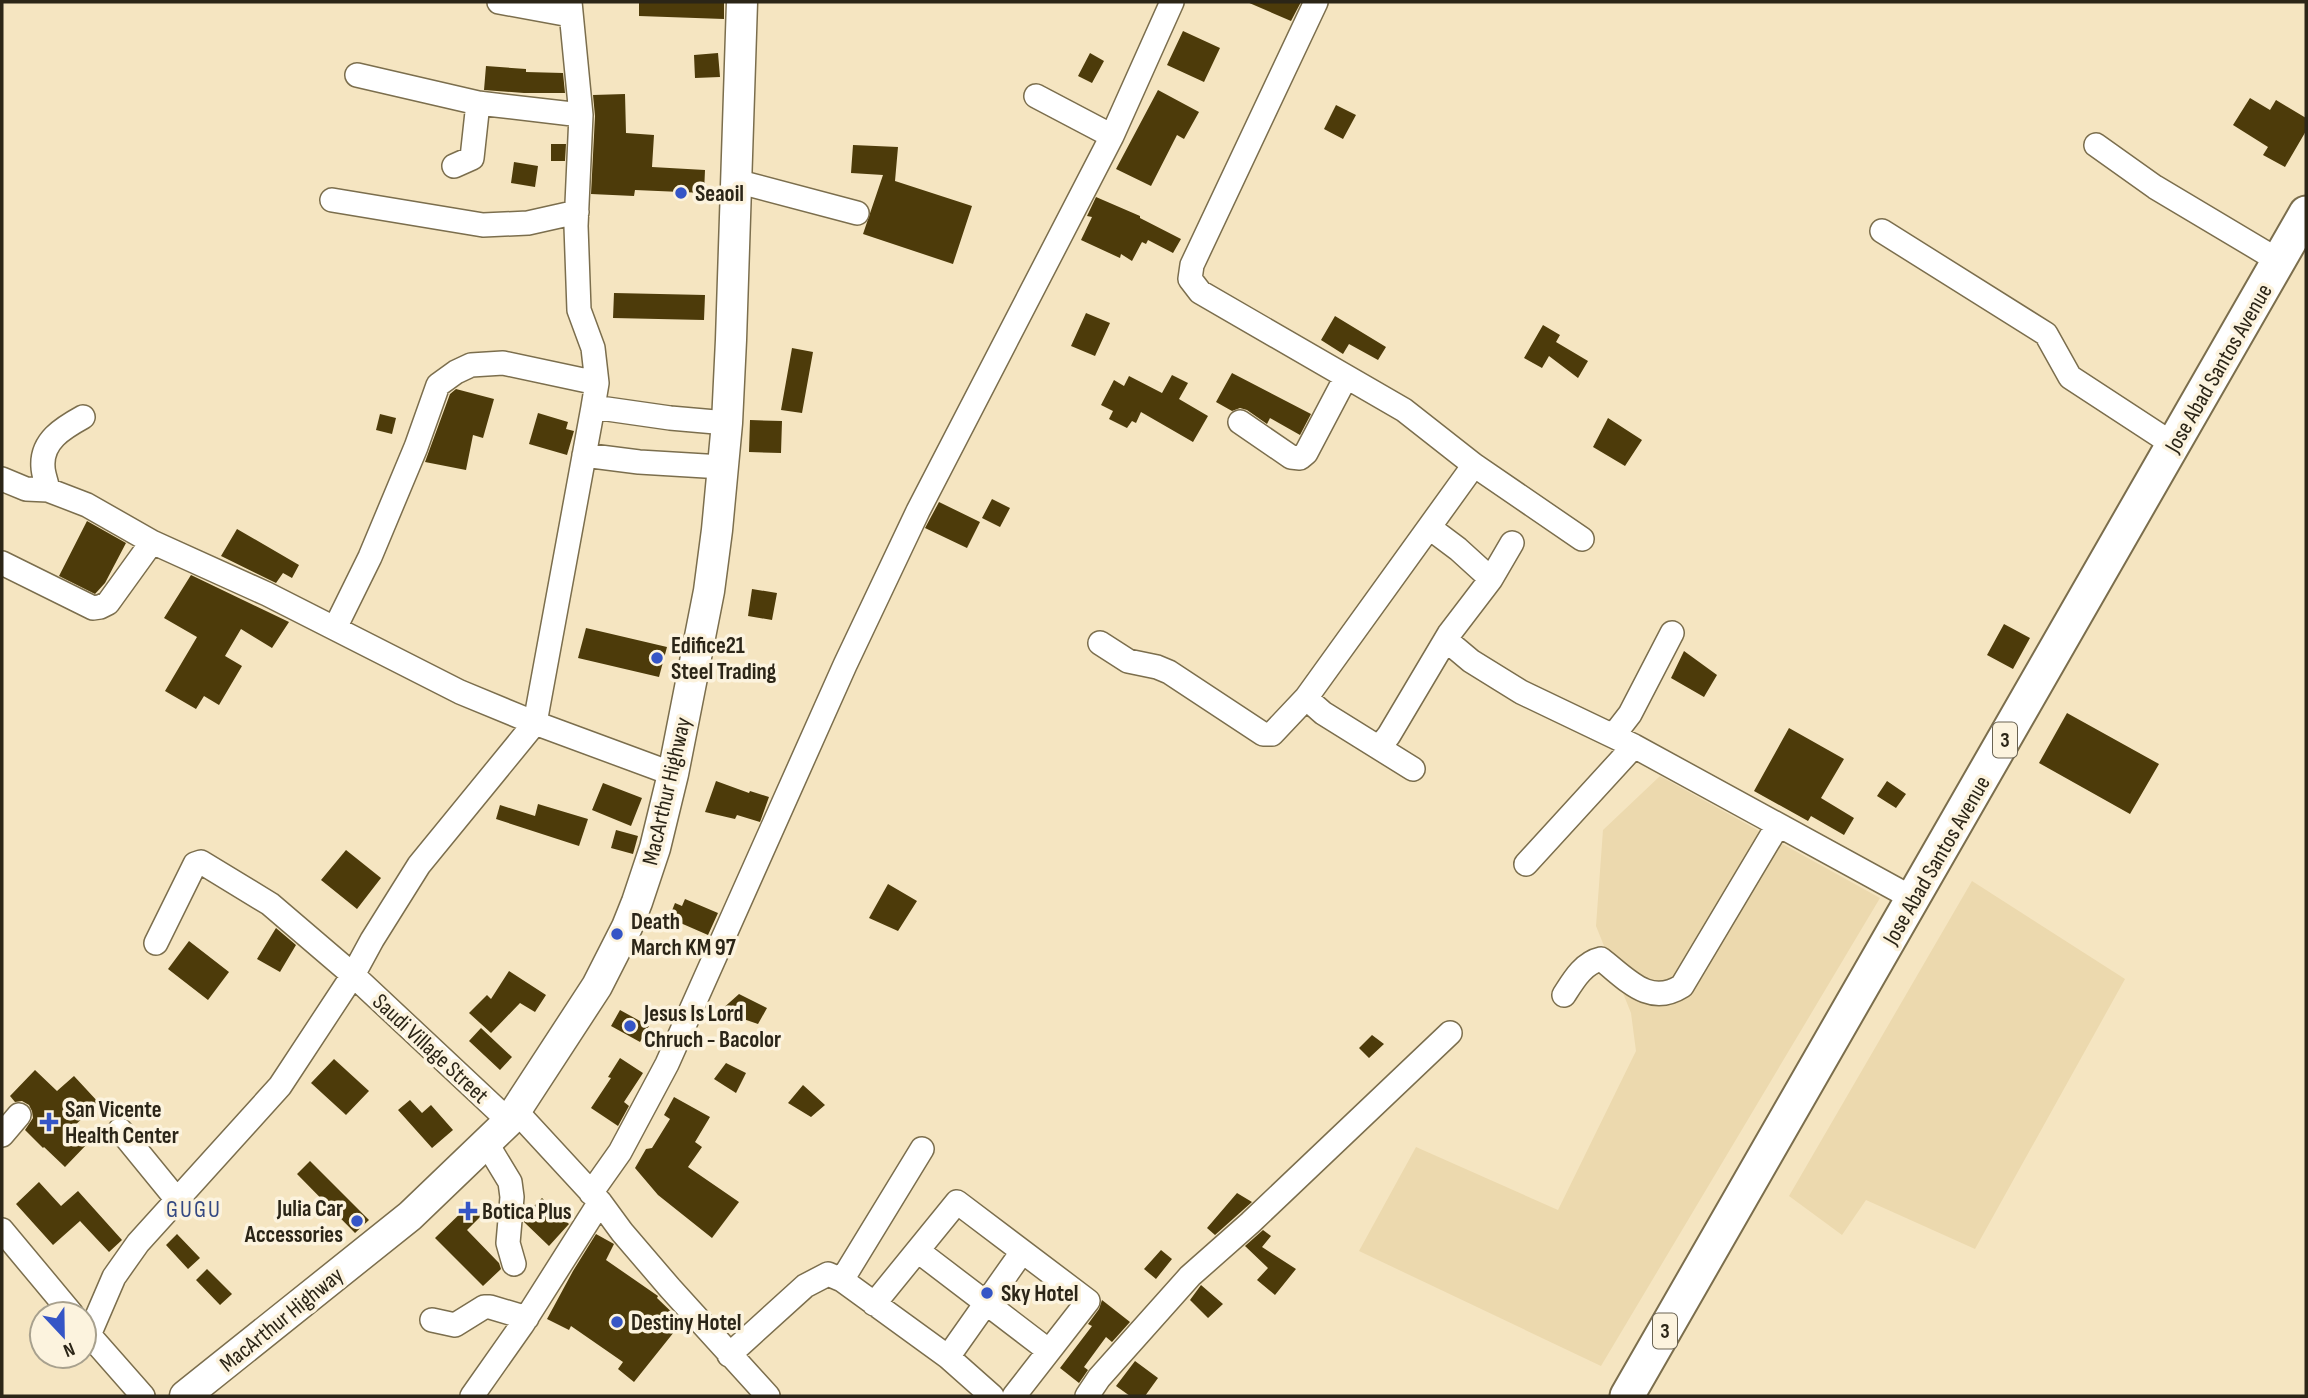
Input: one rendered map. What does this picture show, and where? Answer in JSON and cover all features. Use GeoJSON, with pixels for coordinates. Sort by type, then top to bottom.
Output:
{"type":"FeatureCollection","features":[{"type":"Feature","properties":{"kind":"highway","name":"Jose Abad Santos Avenue"},"geometry":{"type":"LineString","coordinates":[[1627,1396],[2306,213]]}},
{"type":"Feature","properties":{"kind":"main road","name":"MacArthur Highway"},"geometry":{"type":"LineString","coordinates":[[186,1396],[410,1216],[487,1144],[513,1116],[597,986],[627,927],[655,848],[673,775],[709,592],[727,423],[742,2]]}},
{"type":"Feature","properties":{"kind":"street"},"geometry":{"type":"LineString","coordinates":[[98,1310],[114,1277],[138,1243],[280,1086],[353,975],[419,865],[535,723],[597,383],[593,348],[579,310],[577,212],[581,115],[570,8],[499,2]]}},
{"type":"Feature","properties":{"kind":"street"},"geometry":{"type":"LineString","coordinates":[[472,1396],[527,1318],[667,1063],[845,665],[918,511],[1112,136],[1172,2]]}},
{"type":"Feature","properties":{"kind":"street"},"geometry":{"type":"LineString","coordinates":[[1315,2],[1192,264],[1190,279],[1200,292],[1404,410],[1474,465],[1582,539]]}},
{"type":"Feature","properties":{"kind":"street"},"geometry":{"type":"LineString","coordinates":[[357,75],[478,103],[581,115]]}},
{"type":"Feature","properties":{"kind":"street"},"geometry":{"type":"LineString","coordinates":[[1036,96],[1112,136]]}},
{"type":"Feature","properties":{"kind":"street"},"geometry":{"type":"LineString","coordinates":[[454,166],[472,158],[478,103]]}},
{"type":"Feature","properties":{"kind":"street"},"geometry":{"type":"LineString","coordinates":[[2095,145],[2155,187],[2279,261]]}},
{"type":"Feature","properties":{"kind":"street"},"geometry":{"type":"LineString","coordinates":[[736,181],[857,213]]}},
{"type":"Feature","properties":{"kind":"street"},"geometry":{"type":"LineString","coordinates":[[332,200],[483,225],[528,223],[577,212]]}},
{"type":"Feature","properties":{"kind":"street"},"geometry":{"type":"LineString","coordinates":[[1882,231],[2046,334],[2070,377],[2174,445]]}},
{"type":"Feature","properties":{"kind":"street"},"geometry":{"type":"LineString","coordinates":[[335,628],[370,557],[416,447],[438,385],[471,365],[503,363],[597,383]]}},
{"type":"Feature","properties":{"kind":"street"},"geometry":{"type":"LineString","coordinates":[[1240,422],[1291,457],[1300,458],[1307,453],[1346,377]]}},
{"type":"Feature","properties":{"kind":"street"},"geometry":{"type":"LineString","coordinates":[[593,407],[727,423]]}},
{"type":"Feature","properties":{"kind":"street"},"geometry":{"type":"LineString","coordinates":[[48,489],[43,467],[47,446],[61,429],[83,417]]}},
{"type":"Feature","properties":{"kind":"street"},"geometry":{"type":"LineString","coordinates":[[584,455],[639,462],[722,467]]}},
{"type":"Feature","properties":{"kind":"street"},"geometry":{"type":"LineString","coordinates":[[1100,643],[1128,661],[1169,672],[1263,734],[1272,734],[1306,698],[1474,465]]}},
{"type":"Feature","properties":{"kind":"street"},"geometry":{"type":"LineString","coordinates":[[2,479],[26,489],[48,489],[87,505],[152,541],[335,628],[460,692],[673,775]]}},
{"type":"Feature","properties":{"kind":"street"},"geometry":{"type":"LineString","coordinates":[[1430,528],[1491,579]]}},
{"type":"Feature","properties":{"kind":"street"},"geometry":{"type":"LineString","coordinates":[[2,563],[93,608],[100,607],[108,603],[152,541]]}},
{"type":"Feature","properties":{"kind":"street"},"geometry":{"type":"LineString","coordinates":[[1379,748],[1446,640],[1491,579],[1512,543]]}},
{"type":"Feature","properties":{"kind":"street"},"geometry":{"type":"LineString","coordinates":[[1526,864],[1623,741],[1630,714],[1672,633]]}},
{"type":"Feature","properties":{"kind":"street"},"geometry":{"type":"LineString","coordinates":[[1446,640],[1471,662],[1521,692],[1623,741],[1914,899]]}},
{"type":"Feature","properties":{"kind":"street"},"geometry":{"type":"LineString","coordinates":[[1306,698],[1323,713],[1413,769]]}},
{"type":"Feature","properties":{"kind":"street"},"geometry":{"type":"LineString","coordinates":[[1564,995],[1579,973],[1593,961],[1601,960],[1647,993],[1662,995],[1682,986],[1778,825]]}},
{"type":"Feature","properties":{"kind":"street","name":"Saudi Village Street"},"geometry":{"type":"LineString","coordinates":[[156,943],[195,864],[201,862],[270,904],[513,1116],[595,1197],[622,1232],[768,1396]]}},
{"type":"Feature","properties":{"kind":"street"},"geometry":{"type":"LineString","coordinates":[[1087,1396],[1099,1378],[1190,1276],[1250,1223],[1450,1033]]}},
{"type":"Feature","properties":{"kind":"street"},"geometry":{"type":"LineString","coordinates":[[2,1135],[19,1115]]}},
{"type":"Feature","properties":{"kind":"street"},"geometry":{"type":"LineString","coordinates":[[120,1130],[178,1201]]}},
{"type":"Feature","properties":{"kind":"street"},"geometry":{"type":"LineString","coordinates":[[487,1144],[510,1182],[512,1197],[508,1243],[514,1264]]}},
{"type":"Feature","properties":{"kind":"street"},"geometry":{"type":"LineString","coordinates":[[842,1280],[922,1149]]}},
{"type":"Feature","properties":{"kind":"street"},"geometry":{"type":"LineString","coordinates":[[874,1304],[957,1202],[1087,1301],[1014,1396]]}},
{"type":"Feature","properties":{"kind":"street"},"geometry":{"type":"LineString","coordinates":[[2,1230],[60,1300]]}},
{"type":"Feature","properties":{"kind":"street"},"geometry":{"type":"LineString","coordinates":[[918,1251],[1048,1351]]}},
{"type":"Feature","properties":{"kind":"street"},"geometry":{"type":"LineString","coordinates":[[948,1357],[1022,1252]]}},
{"type":"Feature","properties":{"kind":"street"},"geometry":{"type":"LineString","coordinates":[[730,1355],[805,1286],[828,1274],[842,1280],[948,1357],[992,1396]]}},
{"type":"Feature","properties":{"kind":"street"},"geometry":{"type":"LineString","coordinates":[[432,1320],[455,1325],[484,1307],[527,1318]]}},
{"type":"Feature","properties":{"kind":"street"},"geometry":{"type":"LineString","coordinates":[[98,1345],[143,1396]]}},
{"type":"Feature","properties":{"kind":"shaded area"},"geometry":{"type":"Polygon","coordinates":[[[1660,776],[1880,898],[1601,1366],[1359,1251],[1416,1147],[1558,1210],[1636,1051],[1631,1013],[1596,926],[1603,830],[1660,776]]]}},
{"type":"Feature","properties":{"kind":"shaded area"},"geometry":{"type":"Polygon","coordinates":[[[1972,881],[2125,979],[1975,1249],[1866,1200],[1842,1235],[1789,1196],[1972,881]]]}},
{"type":"Feature","properties":{"kind":"building"},"geometry":{"type":"Polygon","coordinates":[[[639,2],[724,2],[724,19],[639,16],[639,2]]]}},
{"type":"Feature","properties":{"kind":"building"},"geometry":{"type":"Polygon","coordinates":[[[1247,2],[1301,2],[1291,21],[1247,2]]]}},
{"type":"Feature","properties":{"kind":"building"},"geometry":{"type":"Polygon","coordinates":[[[1183,31],[1220,48],[1204,82],[1167,65],[1183,31]]]}},
{"type":"Feature","properties":{"kind":"building"},"geometry":{"type":"Polygon","coordinates":[[[718,53],[720,77],[695,78],[694,55],[718,53]]]}},
{"type":"Feature","properties":{"kind":"building"},"geometry":{"type":"Polygon","coordinates":[[[1090,53],[1104,61],[1092,83],[1078,76],[1090,53]]]}},
{"type":"Feature","properties":{"kind":"building"},"geometry":{"type":"Polygon","coordinates":[[[486,66],[526,69],[526,72],[563,73],[565,93],[484,90],[486,66]]]}},
{"type":"Feature","properties":{"kind":"building"},"geometry":{"type":"Polygon","coordinates":[[[1158,90],[1199,112],[1184,139],[1177,135],[1151,186],[1116,169],[1158,90]]]}},
{"type":"Feature","properties":{"kind":"building"},"geometry":{"type":"Polygon","coordinates":[[[625,94],[626,133],[654,135],[652,167],[705,170],[704,193],[635,190],[634,196],[591,194],[595,116],[593,95],[625,94]]]}},
{"type":"Feature","properties":{"kind":"building"},"geometry":{"type":"Polygon","coordinates":[[[2250,98],[2270,110],[2276,100],[2306,118],[2306,131],[2285,167],[2263,155],[2268,147],[2233,125],[2250,98]]]}},
{"type":"Feature","properties":{"kind":"building"},"geometry":{"type":"Polygon","coordinates":[[[1336,105],[1356,115],[1343,139],[1324,129],[1336,105]]]}},
{"type":"Feature","properties":{"kind":"building"},"geometry":{"type":"Polygon","coordinates":[[[551,144],[566,144],[565,161],[551,161],[551,144]]]}},
{"type":"Feature","properties":{"kind":"building"},"geometry":{"type":"Polygon","coordinates":[[[853,145],[898,147],[895,181],[972,206],[953,264],[863,234],[883,175],[851,173],[853,145]]]}},
{"type":"Feature","properties":{"kind":"building"},"geometry":{"type":"Polygon","coordinates":[[[514,162],[538,166],[535,187],[511,183],[514,162]]]}},
{"type":"Feature","properties":{"kind":"building"},"geometry":{"type":"Polygon","coordinates":[[[1096,197],[1140,216],[1181,239],[1173,253],[1148,240],[1146,244],[1142,242],[1132,261],[1121,254],[1120,258],[1081,240],[1092,217],[1087,216],[1096,197]]]}},
{"type":"Feature","properties":{"kind":"building"},"geometry":{"type":"Polygon","coordinates":[[[614,293],[705,295],[704,320],[613,318],[614,293]]]}},
{"type":"Feature","properties":{"kind":"building"},"geometry":{"type":"Polygon","coordinates":[[[1086,313],[1110,323],[1095,356],[1071,346],[1086,313]]]}},
{"type":"Feature","properties":{"kind":"building"},"geometry":{"type":"Polygon","coordinates":[[[1335,316],[1386,347],[1378,360],[1349,344],[1343,354],[1321,340],[1335,316]]]}},
{"type":"Feature","properties":{"kind":"building"},"geometry":{"type":"Polygon","coordinates":[[[1543,325],[1560,335],[1556,342],[1588,361],[1578,378],[1549,356],[1542,368],[1524,358],[1543,325]]]}},
{"type":"Feature","properties":{"kind":"building"},"geometry":{"type":"Polygon","coordinates":[[[792,348],[813,352],[802,413],[781,410],[792,348]]]}},
{"type":"Feature","properties":{"kind":"building"},"geometry":{"type":"Polygon","coordinates":[[[1232,373],[1311,414],[1300,435],[1270,418],[1267,424],[1247,410],[1240,408],[1232,411],[1216,402],[1232,373]]]}},
{"type":"Feature","properties":{"kind":"building"},"geometry":{"type":"Polygon","coordinates":[[[1172,375],[1188,383],[1179,399],[1208,416],[1193,442],[1141,412],[1136,423],[1132,421],[1127,428],[1109,419],[1113,411],[1101,405],[1114,380],[1124,386],[1129,376],[1162,393],[1172,375]]]}},
{"type":"Feature","properties":{"kind":"building"},"geometry":{"type":"Polygon","coordinates":[[[456,389],[494,399],[483,438],[473,435],[466,470],[425,462],[450,394],[456,389]]]}},
{"type":"Feature","properties":{"kind":"building"},"geometry":{"type":"Polygon","coordinates":[[[538,413],[568,422],[566,429],[574,431],[567,455],[529,444],[538,413]]]}},
{"type":"Feature","properties":{"kind":"building"},"geometry":{"type":"Polygon","coordinates":[[[380,414],[396,418],[392,434],[376,430],[380,414]]]}},
{"type":"Feature","properties":{"kind":"building"},"geometry":{"type":"Polygon","coordinates":[[[1608,418],[1642,440],[1625,466],[1593,447],[1608,418]]]}},
{"type":"Feature","properties":{"kind":"building"},"geometry":{"type":"Polygon","coordinates":[[[750,420],[782,421],[781,453],[749,452],[750,420]]]}},
{"type":"Feature","properties":{"kind":"building"},"geometry":{"type":"Polygon","coordinates":[[[992,499],[1010,508],[1000,527],[982,518],[992,499]]]}},
{"type":"Feature","properties":{"kind":"building"},"geometry":{"type":"Polygon","coordinates":[[[939,502],[980,522],[967,548],[925,528],[939,502]]]}},
{"type":"Feature","properties":{"kind":"building"},"geometry":{"type":"Polygon","coordinates":[[[87,521],[126,543],[105,583],[95,594],[59,576],[87,521]]]}},
{"type":"Feature","properties":{"kind":"building"},"geometry":{"type":"Polygon","coordinates":[[[237,529],[299,565],[292,578],[283,573],[276,583],[221,556],[237,529]]]}},
{"type":"Feature","properties":{"kind":"building"},"geometry":{"type":"Polygon","coordinates":[[[191,575],[289,622],[272,648],[241,629],[225,656],[242,666],[219,705],[204,696],[196,709],[165,691],[197,637],[164,618],[191,575]]]}},
{"type":"Feature","properties":{"kind":"building"},"geometry":{"type":"Polygon","coordinates":[[[752,589],[777,593],[772,620],[748,616],[752,589]]]}},
{"type":"Feature","properties":{"kind":"building"},"geometry":{"type":"Polygon","coordinates":[[[2004,624],[2030,638],[2013,669],[1987,655],[2004,624]]]}},
{"type":"Feature","properties":{"kind":"building"},"geometry":{"type":"Polygon","coordinates":[[[586,628],[667,647],[659,677],[578,658],[586,628]]]}},
{"type":"Feature","properties":{"kind":"building"},"geometry":{"type":"Polygon","coordinates":[[[1684,651],[1717,675],[1704,697],[1671,678],[1684,651]]]}},
{"type":"Feature","properties":{"kind":"building"},"geometry":{"type":"Polygon","coordinates":[[[2067,713],[2159,764],[2130,814],[2039,763],[2067,713]]]}},
{"type":"Feature","properties":{"kind":"building"},"geometry":{"type":"Polygon","coordinates":[[[1789,728],[1844,759],[1821,798],[1854,818],[1844,835],[1811,816],[1808,821],[1754,791],[1789,728]]]}},
{"type":"Feature","properties":{"kind":"building"},"geometry":{"type":"Polygon","coordinates":[[[716,781],[769,797],[760,822],[737,815],[735,819],[705,812],[716,781]]]}},
{"type":"Feature","properties":{"kind":"building"},"geometry":{"type":"Polygon","coordinates":[[[1887,781],[1906,794],[1896,808],[1877,796],[1887,781]]]}},
{"type":"Feature","properties":{"kind":"building"},"geometry":{"type":"Polygon","coordinates":[[[603,783],[642,798],[631,826],[592,810],[603,783]]]}},
{"type":"Feature","properties":{"kind":"building"},"geometry":{"type":"Polygon","coordinates":[[[538,804],[588,819],[579,846],[496,819],[500,805],[535,816],[538,804]]]}},
{"type":"Feature","properties":{"kind":"building"},"geometry":{"type":"Polygon","coordinates":[[[616,830],[638,836],[633,854],[611,848],[616,830]]]}},
{"type":"Feature","properties":{"kind":"building"},"geometry":{"type":"Polygon","coordinates":[[[346,850],[381,878],[357,909],[321,880],[346,850]]]}},
{"type":"Feature","properties":{"kind":"building"},"geometry":{"type":"Polygon","coordinates":[[[888,884],[917,901],[898,931],[869,918],[888,884]]]}},
{"type":"Feature","properties":{"kind":"building"},"geometry":{"type":"Polygon","coordinates":[[[685,899],[718,913],[708,935],[669,918],[675,903],[682,906],[685,899]]]}},
{"type":"Feature","properties":{"kind":"building"},"geometry":{"type":"Polygon","coordinates":[[[276,928],[296,945],[280,972],[257,959],[276,928]]]}},
{"type":"Feature","properties":{"kind":"building"},"geometry":{"type":"Polygon","coordinates":[[[189,941],[229,972],[208,1000],[168,969],[189,941]]]}},
{"type":"Feature","properties":{"kind":"building"},"geometry":{"type":"Polygon","coordinates":[[[509,971],[546,995],[535,1012],[520,1003],[491,1033],[469,1013],[487,995],[491,999],[509,971]]]}},
{"type":"Feature","properties":{"kind":"building"},"geometry":{"type":"Polygon","coordinates":[[[739,994],[767,1008],[758,1024],[720,1011],[739,994]]]}},
{"type":"Feature","properties":{"kind":"building","name":"Jesus Is Lord Chruch - Bacolor"},"geometry":{"type":"Polygon","coordinates":[[[620,1010],[649,1026],[640,1042],[611,1026],[620,1010]]]}},
{"type":"Feature","properties":{"kind":"building"},"geometry":{"type":"Polygon","coordinates":[[[481,1028],[512,1057],[500,1070],[469,1041],[481,1028]]]}},
{"type":"Feature","properties":{"kind":"building"},"geometry":{"type":"Polygon","coordinates":[[[1372,1035],[1384,1044],[1369,1058],[1359,1048],[1372,1035]]]}},
{"type":"Feature","properties":{"kind":"building"},"geometry":{"type":"Polygon","coordinates":[[[620,1058],[643,1073],[624,1102],[629,1106],[618,1126],[591,1108],[611,1078],[608,1077],[620,1058]]]}},
{"type":"Feature","properties":{"kind":"building"},"geometry":{"type":"Polygon","coordinates":[[[334,1059],[369,1091],[346,1115],[311,1083],[334,1059]]]}},
{"type":"Feature","properties":{"kind":"building"},"geometry":{"type":"Polygon","coordinates":[[[726,1063],[746,1073],[736,1093],[714,1079],[726,1063]]]}},
{"type":"Feature","properties":{"kind":"building"},"geometry":{"type":"Polygon","coordinates":[[[35,1070],[57,1091],[74,1076],[99,1103],[73,1127],[89,1142],[65,1167],[25,1130],[33,1118],[29,1105],[22,1101],[15,1102],[10,1096],[35,1070]]]}},
{"type":"Feature","properties":{"kind":"building"},"geometry":{"type":"Polygon","coordinates":[[[803,1085],[825,1105],[811,1117],[788,1103],[803,1085]]]}},
{"type":"Feature","properties":{"kind":"building"},"geometry":{"type":"Polygon","coordinates":[[[674,1097],[710,1117],[695,1142],[702,1147],[688,1167],[739,1202],[712,1238],[658,1195],[635,1168],[646,1149],[652,1148],[670,1119],[664,1115],[674,1097]]]}},
{"type":"Feature","properties":{"kind":"building"},"geometry":{"type":"Polygon","coordinates":[[[410,1100],[422,1113],[431,1105],[453,1130],[432,1148],[398,1110],[410,1100]]]}},
{"type":"Feature","properties":{"kind":"building"},"geometry":{"type":"Polygon","coordinates":[[[310,1161],[369,1220],[355,1233],[297,1174],[310,1161]]]}},
{"type":"Feature","properties":{"kind":"building"},"geometry":{"type":"Polygon","coordinates":[[[39,1182],[61,1206],[78,1191],[122,1240],[109,1252],[80,1221],[53,1245],[16,1204],[39,1182]]]}},
{"type":"Feature","properties":{"kind":"building"},"geometry":{"type":"Polygon","coordinates":[[[1237,1193],[1252,1202],[1215,1235],[1207,1228],[1237,1193]]]}},
{"type":"Feature","properties":{"kind":"building"},"geometry":{"type":"Polygon","coordinates":[[[542,1198],[569,1224],[549,1246],[524,1222],[524,1216],[542,1198]]]}},
{"type":"Feature","properties":{"kind":"building"},"geometry":{"type":"Polygon","coordinates":[[[470,1204],[481,1216],[467,1230],[499,1263],[501,1269],[483,1286],[435,1238],[470,1204]]]}},
{"type":"Feature","properties":{"kind":"building"},"geometry":{"type":"Polygon","coordinates":[[[1263,1230],[1271,1236],[1262,1247],[1296,1269],[1275,1295],[1257,1280],[1268,1268],[1245,1246],[1263,1230]]]}},
{"type":"Feature","properties":{"kind":"building"},"geometry":{"type":"Polygon","coordinates":[[[177,1234],[200,1258],[188,1269],[166,1245],[177,1234]]]}},
{"type":"Feature","properties":{"kind":"building"},"geometry":{"type":"Polygon","coordinates":[[[596,1234],[614,1244],[606,1260],[658,1296],[682,1322],[634,1382],[618,1369],[623,1362],[571,1326],[569,1330],[547,1319],[596,1234]]]}},
{"type":"Feature","properties":{"kind":"building"},"geometry":{"type":"Polygon","coordinates":[[[1161,1250],[1172,1259],[1156,1279],[1144,1269],[1161,1250]]]}},
{"type":"Feature","properties":{"kind":"building"},"geometry":{"type":"Polygon","coordinates":[[[207,1269],[232,1294],[220,1305],[196,1280],[207,1269]]]}},
{"type":"Feature","properties":{"kind":"building"},"geometry":{"type":"Polygon","coordinates":[[[1201,1285],[1223,1304],[1208,1318],[1190,1300],[1201,1285]]]}},
{"type":"Feature","properties":{"kind":"building"},"geometry":{"type":"Polygon","coordinates":[[[1102,1300],[1130,1322],[1112,1342],[1106,1337],[1084,1367],[1088,1370],[1079,1383],[1060,1368],[1092,1326],[1088,1324],[1102,1300]]]}},
{"type":"Feature","properties":{"kind":"building"},"geometry":{"type":"Polygon","coordinates":[[[1135,1361],[1158,1378],[1145,1396],[1130,1396],[1116,1386],[1135,1361]]]}},
{"type":"Feature","properties":{"kind":"place","name":"Seaoil"},"geometry":{"type":"Point","coordinates":[681,193]}},
{"type":"Feature","properties":{"kind":"place","name":"Edifice21 Steel Trading"},"geometry":{"type":"Point","coordinates":[657,658]}},
{"type":"Feature","properties":{"kind":"place","name":"Death March KM 97"},"geometry":{"type":"Point","coordinates":[617,934]}},
{"type":"Feature","properties":{"kind":"place","name":"Jesus Is Lord Chruch - Bacolor"},"geometry":{"type":"Point","coordinates":[630,1026]}},
{"type":"Feature","properties":{"kind":"place","name":"San Vicente Health Center"},"geometry":{"type":"Point","coordinates":[49,1122]}},
{"type":"Feature","properties":{"kind":"place","name":"Botica Plus"},"geometry":{"type":"Point","coordinates":[468,1211]}},
{"type":"Feature","properties":{"kind":"place","name":"Julia Car Accessories"},"geometry":{"type":"Point","coordinates":[357,1221]}},
{"type":"Feature","properties":{"kind":"place","name":"Sky Hotel"},"geometry":{"type":"Point","coordinates":[987,1293]}},
{"type":"Feature","properties":{"kind":"place","name":"Destiny Hotel"},"geometry":{"type":"Point","coordinates":[617,1322]}},
{"type":"Feature","properties":{"kind":"district","name":"GUGU"},"geometry":{"type":"Point","coordinates":[194,1209]}}]}
